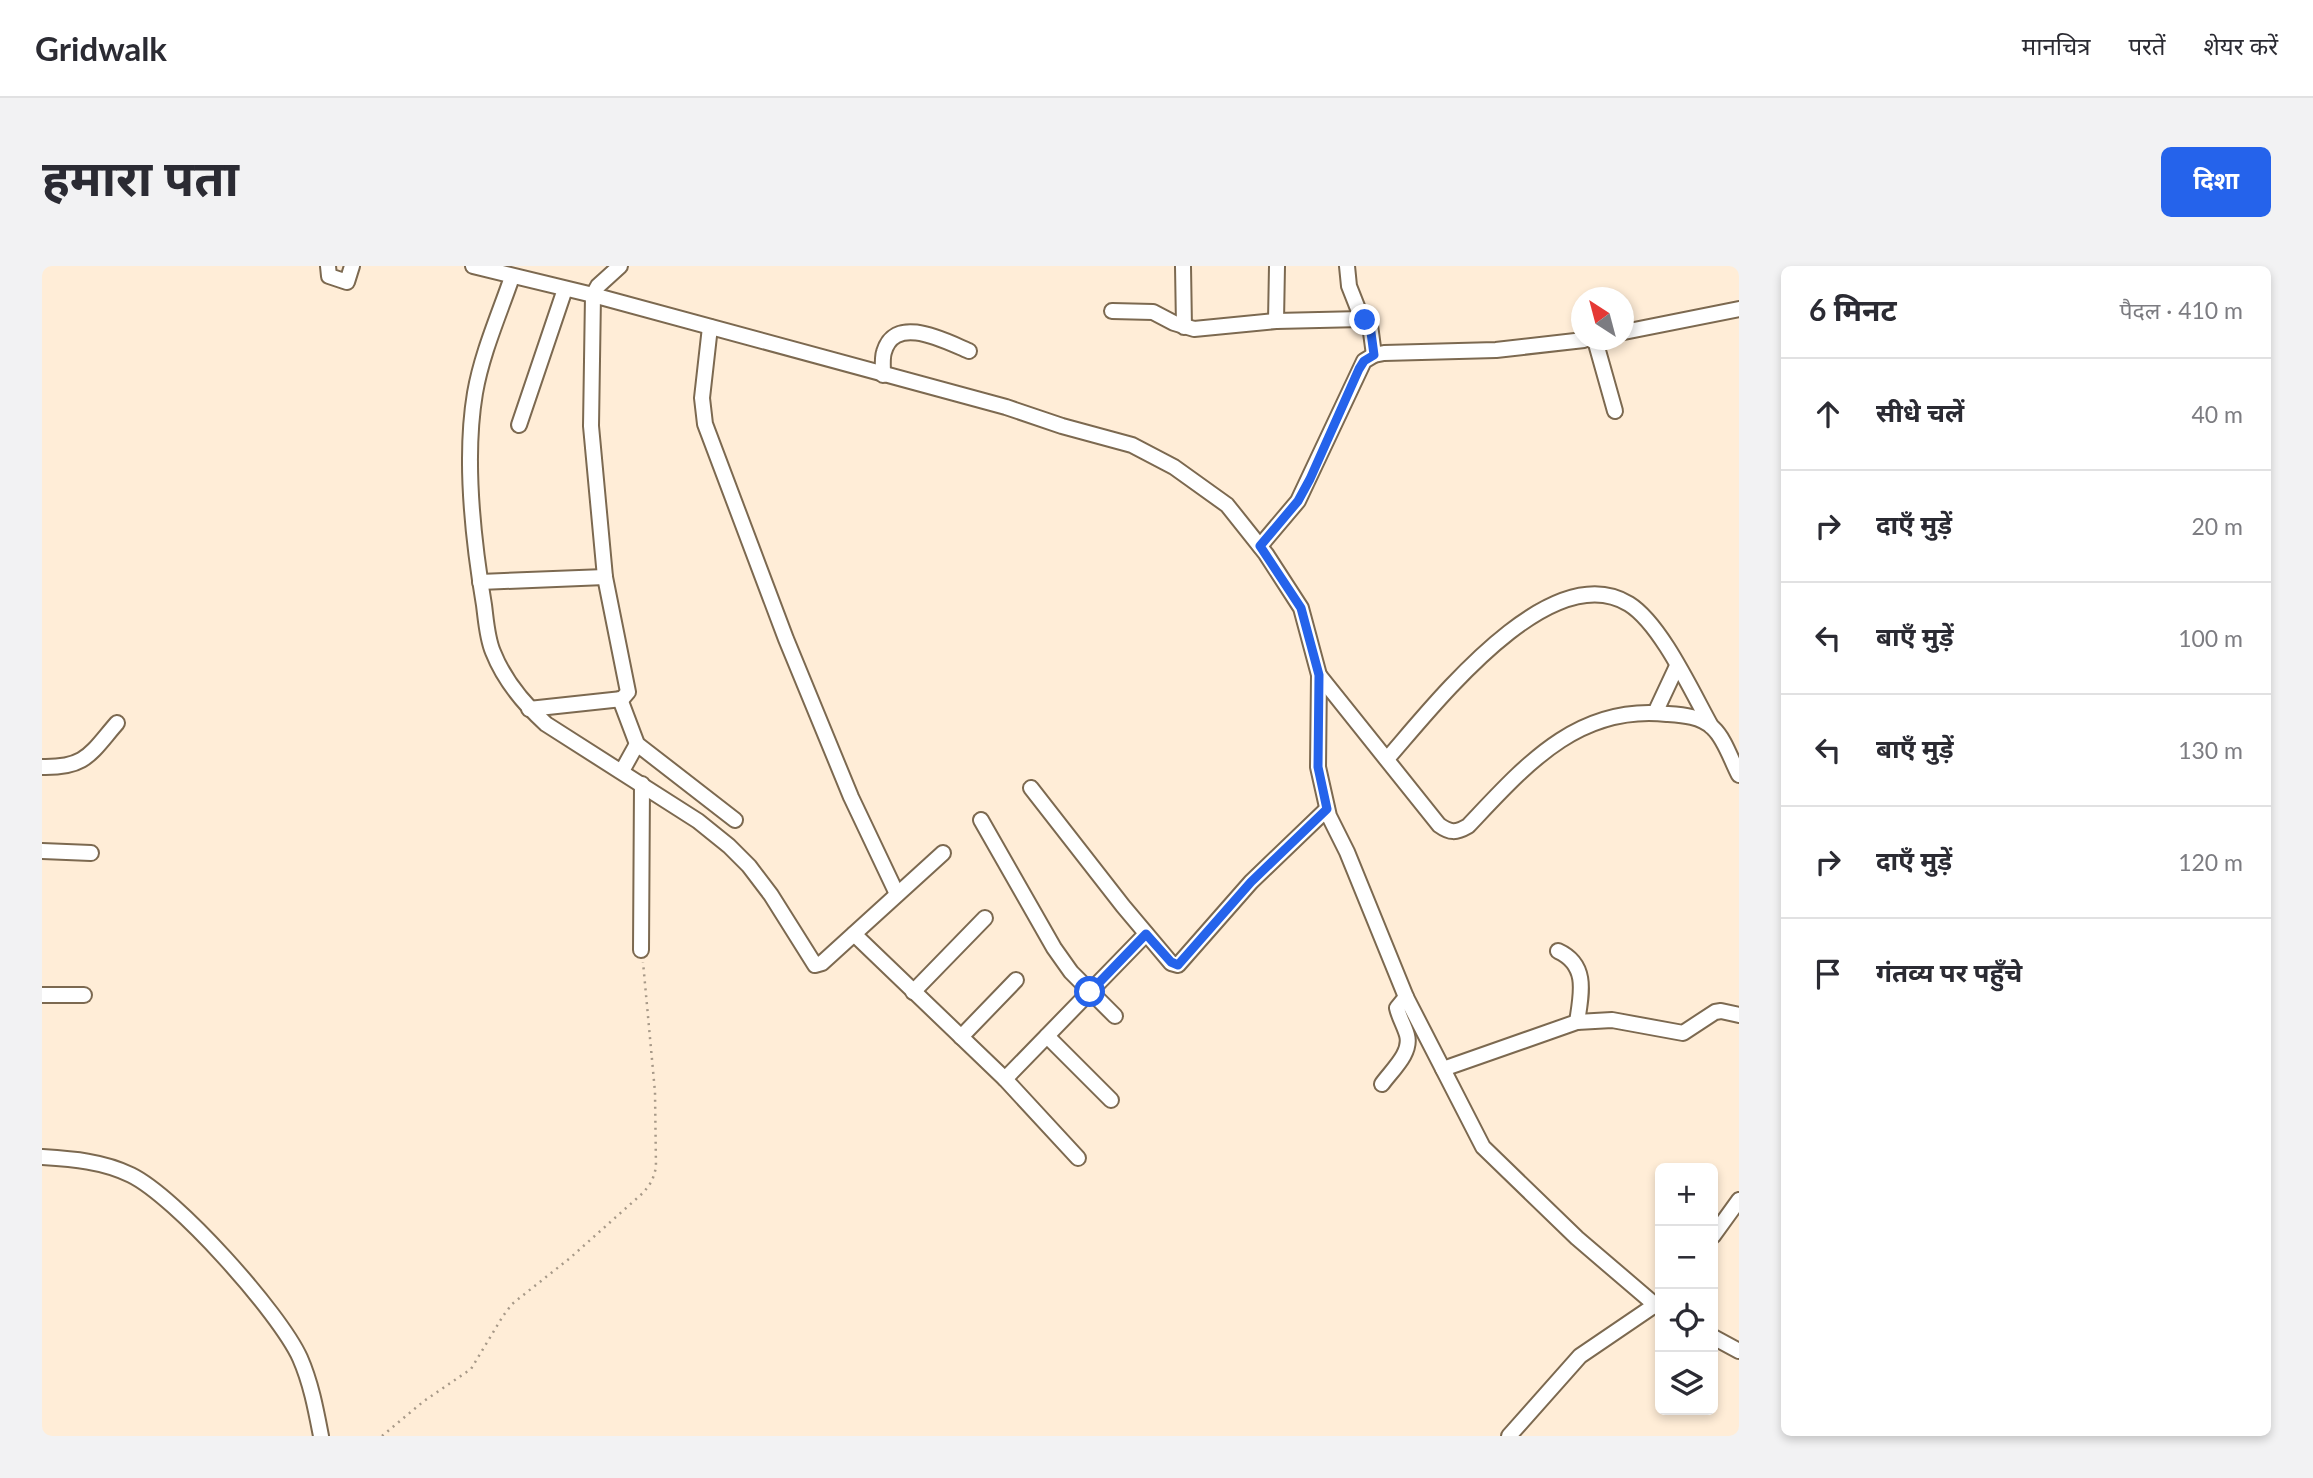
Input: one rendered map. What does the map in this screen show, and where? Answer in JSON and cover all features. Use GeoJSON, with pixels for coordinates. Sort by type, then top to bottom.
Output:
{"type":"FeatureCollection","features":[{"type":"Feature","properties":{"kind":"street"},"geometry":{"type":"LineString","coordinates":[[328,266],[329,276],[347,282],[352,266]]}},
{"type":"Feature","properties":{"kind":"street"},"geometry":{"type":"LineString","coordinates":[[473,266],[593,295],[1006,407],[1132,446],[1174,467],[1227,505],[1260,546],[1301,608],[1319,675],[1318,767],[1327,809],[1406,997],[1483,1147],[1577,1238],[1655,1305]]}},
{"type":"Feature","properties":{"kind":"street"},"geometry":{"type":"LineString","coordinates":[[529,709],[620,699],[626,696],[629,687],[605,577],[591,426],[593,295],[598,286],[620,266]]}},
{"type":"Feature","properties":{"kind":"street"},"geometry":{"type":"LineString","coordinates":[[1182,266],[1184,327]]}},
{"type":"Feature","properties":{"kind":"street"},"geometry":{"type":"LineString","coordinates":[[1276,321],[1277,266]]}},
{"type":"Feature","properties":{"kind":"street"},"geometry":{"type":"LineString","coordinates":[[1347,266],[1349,286],[1362,319],[1370,325],[1374,355]]}},
{"type":"Feature","properties":{"kind":"street"},"geometry":{"type":"LineString","coordinates":[[512,276],[484,356],[475,394],[469,464],[480,582],[492,649],[502,672],[529,709],[546,724],[698,821],[729,846],[750,866],[771,895],[815,965],[822,963],[943,853]]}},
{"type":"Feature","properties":{"kind":"street"},"geometry":{"type":"LineString","coordinates":[[519,425],[565,289]]}},
{"type":"Feature","properties":{"kind":"street"},"geometry":{"type":"LineString","coordinates":[[1634,330],[1739,309]]}},
{"type":"Feature","properties":{"kind":"street"},"geometry":{"type":"LineString","coordinates":[[1112,311],[1153,312],[1194,329],[1276,321],[1362,319]]}},
{"type":"Feature","properties":{"kind":"street"},"geometry":{"type":"LineString","coordinates":[[710,327],[702,398],[705,424],[786,639],[851,797],[897,894]]}},
{"type":"Feature","properties":{"kind":"street"},"geometry":{"type":"LineString","coordinates":[[883,375],[884,352],[890,340],[900,334],[919,332],[970,351]]}},
{"type":"Feature","properties":{"kind":"street"},"geometry":{"type":"LineString","coordinates":[[1260,546],[1298,501],[1364,361],[1384,353],[1496,350],[1571,341]]}},
{"type":"Feature","properties":{"kind":"street"},"geometry":{"type":"LineString","coordinates":[[1598,350],[1615,411]]}},
{"type":"Feature","properties":{"kind":"street"},"geometry":{"type":"LineString","coordinates":[[480,582],[605,577]]}},
{"type":"Feature","properties":{"kind":"street"},"geometry":{"type":"LineString","coordinates":[[1387,759],[1491,646],[1523,621],[1568,598],[1592,593],[1611,595],[1630,604],[1654,630],[1720,737],[1739,775]]}},
{"type":"Feature","properties":{"kind":"street"},"geometry":{"type":"LineString","coordinates":[[1656,713],[1677,666]]}},
{"type":"Feature","properties":{"kind":"street"},"geometry":{"type":"LineString","coordinates":[[1319,675],[1439,825],[1449,832],[1459,832],[1468,826],[1534,758],[1566,736],[1597,722],[1628,714],[1656,713],[1700,720],[1712,727]]}},
{"type":"Feature","properties":{"kind":"street"},"geometry":{"type":"LineString","coordinates":[[620,699],[637,744],[735,820]]}},
{"type":"Feature","properties":{"kind":"street"},"geometry":{"type":"LineString","coordinates":[[42,767],[77,764],[89,755],[117,723]]}},
{"type":"Feature","properties":{"kind":"street"},"geometry":{"type":"LineString","coordinates":[[622,771],[637,744]]}},
{"type":"Feature","properties":{"kind":"street"},"geometry":{"type":"LineString","coordinates":[[641,950],[642,784]]}},
{"type":"Feature","properties":{"kind":"street"},"geometry":{"type":"LineString","coordinates":[[1031,788],[1146,934],[1171,962],[1178,965],[1251,882],[1327,809]]}},
{"type":"Feature","properties":{"kind":"street"},"geometry":{"type":"LineString","coordinates":[[981,820],[1054,948],[1090,992],[1115,1016]]}},
{"type":"Feature","properties":{"kind":"street"},"geometry":{"type":"LineString","coordinates":[[42,850],[91,853]]}},
{"type":"Feature","properties":{"kind":"street"},"geometry":{"type":"LineString","coordinates":[[913,992],[985,918]]}},
{"type":"Feature","properties":{"kind":"street"},"geometry":{"type":"LineString","coordinates":[[854,934],[1005,1079],[1078,1158]]}},
{"type":"Feature","properties":{"kind":"street"},"geometry":{"type":"LineString","coordinates":[[1005,1079],[1146,934]]}},
{"type":"Feature","properties":{"kind":"street"},"geometry":{"type":"LineString","coordinates":[[1558,951],[1575,963],[1581,974],[1577,1022]]}},
{"type":"Feature","properties":{"kind":"street"},"geometry":{"type":"LineString","coordinates":[[961,1037],[1016,980]]}},
{"type":"Feature","properties":{"kind":"street"},"geometry":{"type":"LineString","coordinates":[[42,995],[84,995]]}},
{"type":"Feature","properties":{"kind":"street"},"geometry":{"type":"LineString","coordinates":[[1382,1084],[1408,1046],[1397,1008],[1406,997]]}},
{"type":"Feature","properties":{"kind":"street"},"geometry":{"type":"LineString","coordinates":[[1443,1069],[1577,1022],[1612,1020],[1683,1033],[1715,1012],[1739,1015]]}},
{"type":"Feature","properties":{"kind":"street"},"geometry":{"type":"LineString","coordinates":[[1046,1036],[1111,1100]]}},
{"type":"Feature","properties":{"kind":"street"},"geometry":{"type":"LineString","coordinates":[[42,1157],[88,1160],[131,1175],[178,1209],[277,1321],[300,1358],[321,1436]]}},
{"type":"Feature","properties":{"kind":"street"},"geometry":{"type":"LineString","coordinates":[[1718,1229],[1739,1200]]}},
{"type":"Feature","properties":{"kind":"street"},"geometry":{"type":"LineString","coordinates":[[1509,1436],[1580,1356],[1655,1310]]}},
{"type":"Feature","properties":{"kind":"street"},"geometry":{"type":"LineString","coordinates":[[1718,1340],[1739,1350]]}},
{"type":"Feature","properties":{"kind":"path"},"geometry":{"type":"LineString","coordinates":[[382,1436],[424,1401],[471,1369],[512,1304],[570,1258],[652,1181],[656,1168],[655,1092],[641,950]]}},
{"type":"Feature","properties":{"kind":"route"},"geometry":{"type":"LineString","coordinates":[[1090,992],[1146,934],[1174,965],[1181,963],[1251,882],[1327,809],[1318,767],[1319,675],[1301,608],[1260,546],[1298,501],[1359,369],[1364,361],[1374,355],[1370,325],[1365,320]]}}]}
